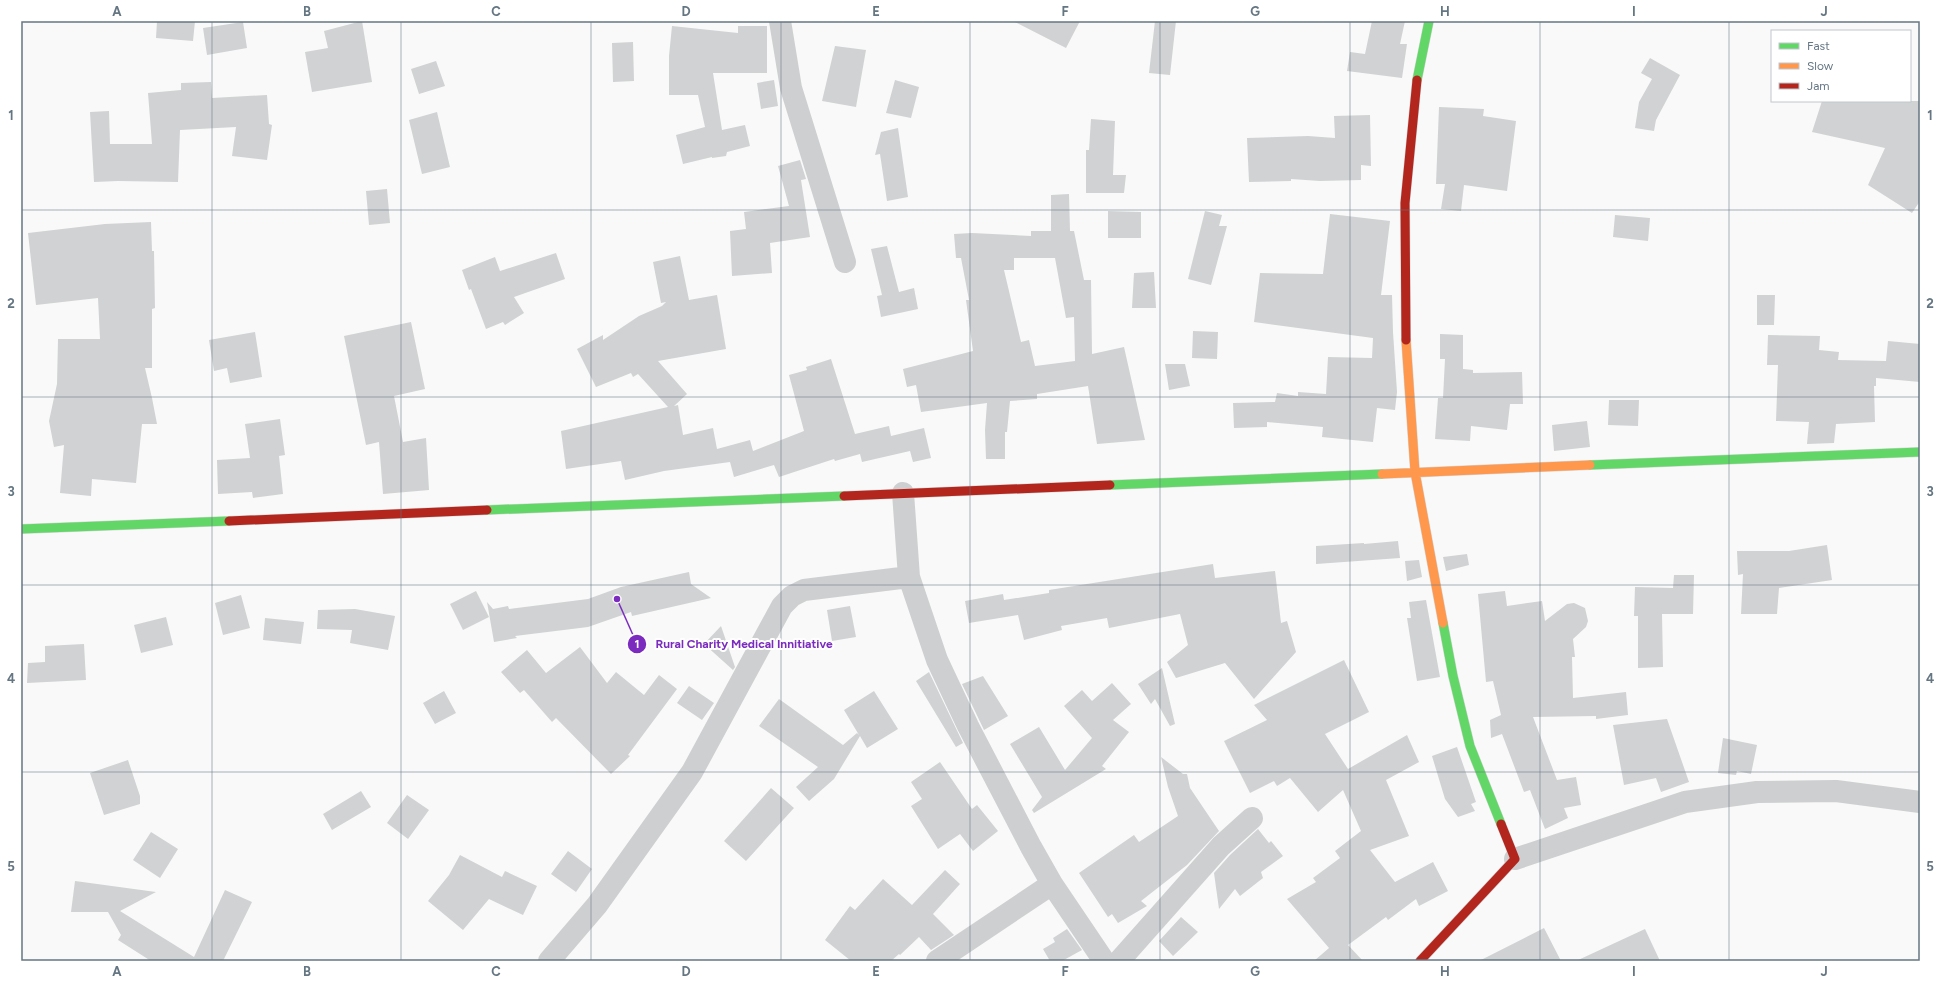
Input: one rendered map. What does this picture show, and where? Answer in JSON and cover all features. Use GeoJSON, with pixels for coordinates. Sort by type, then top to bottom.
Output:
{"type":"FeatureCollection","features":[{"type":"Feature","properties":{"kind":"main road"},"geometry":{"type":"LineString","coordinates":[[1420,961],[1515,859],[1470,746],[1453,676],[1415,472],[1405,331],[1405,203],[1417,79],[1429,21]]}},
{"type":"Feature","properties":{"kind":"main road"},"geometry":{"type":"LineString","coordinates":[[21,529],[1920,452]]}},
{"type":"Feature","properties":{"kind":"street"},"geometry":{"type":"LineString","coordinates":[[780,21],[791,88],[845,262]]}},
{"type":"Feature","properties":{"kind":"street"},"geometry":{"type":"LineString","coordinates":[[903,493],[909,577],[940,667],[968,726],[1052,884],[1104,961]]}},
{"type":"Feature","properties":{"kind":"street"},"geometry":{"type":"LineString","coordinates":[[549,961],[597,905],[692,772],[782,606],[792,596],[804,590],[909,577]]}},
{"type":"Feature","properties":{"kind":"street"},"geometry":{"type":"LineString","coordinates":[[1515,859],[1685,802],[1757,792],[1836,791],[1920,802]]}},
{"type":"Feature","properties":{"kind":"street"},"geometry":{"type":"LineString","coordinates":[[1120,961],[1220,846],[1252,818]]}},
{"type":"Feature","properties":{"kind":"street"},"geometry":{"type":"LineString","coordinates":[[937,961],[1052,884]]}},
{"type":"Feature","properties":{"kind":"building"},"geometry":{"type":"Polygon","coordinates":[[[157,21],[195,21],[193,41],[156,38],[157,21]]]}},
{"type":"Feature","properties":{"kind":"building"},"geometry":{"type":"Polygon","coordinates":[[[362,21],[372,82],[312,92],[305,52],[328,48],[324,31],[362,21]]]}},
{"type":"Feature","properties":{"kind":"building"},"geometry":{"type":"Polygon","coordinates":[[[1013,21],[1080,21],[1066,48],[1013,21]]]}},
{"type":"Feature","properties":{"kind":"building"},"geometry":{"type":"Polygon","coordinates":[[[1155,21],[1176,21],[1170,75],[1149,73],[1155,21]]]}},
{"type":"Feature","properties":{"kind":"building"},"geometry":{"type":"Polygon","coordinates":[[[1372,21],[1405,21],[1400,44],[1407,44],[1402,78],[1347,71],[1350,52],[1365,54],[1372,21]]]}},
{"type":"Feature","properties":{"kind":"building"},"geometry":{"type":"Polygon","coordinates":[[[243,22],[247,48],[207,55],[203,28],[243,22]]]}},
{"type":"Feature","properties":{"kind":"building"},"geometry":{"type":"Polygon","coordinates":[[[672,26],[738,33],[738,26],[767,26],[767,73],[713,73],[722,130],[745,125],[750,146],[727,152],[726,156],[712,157],[683,164],[676,135],[705,127],[698,95],[669,95],[669,56],[672,26]]]}},
{"type":"Feature","properties":{"kind":"building"},"geometry":{"type":"Polygon","coordinates":[[[633,42],[634,81],[613,82],[612,43],[633,42]]]}},
{"type":"Feature","properties":{"kind":"building"},"geometry":{"type":"Polygon","coordinates":[[[835,46],[866,50],[856,107],[822,101],[835,46]]]}},
{"type":"Feature","properties":{"kind":"building"},"geometry":{"type":"Polygon","coordinates":[[[1650,58],[1680,75],[1656,120],[1654,131],[1635,128],[1639,102],[1652,79],[1641,73],[1650,58]]]}},
{"type":"Feature","properties":{"kind":"building"},"geometry":{"type":"Polygon","coordinates":[[[436,61],[445,86],[419,94],[411,69],[436,61]]]}},
{"type":"Feature","properties":{"kind":"building"},"geometry":{"type":"Polygon","coordinates":[[[774,80],[778,106],[761,109],[757,83],[774,80]]]}},
{"type":"Feature","properties":{"kind":"building"},"geometry":{"type":"Polygon","coordinates":[[[895,80],[919,87],[911,118],[886,113],[895,80]]]}},
{"type":"Feature","properties":{"kind":"building"},"geometry":{"type":"Polygon","coordinates":[[[211,82],[212,98],[267,95],[269,124],[272,125],[267,160],[232,156],[236,127],[180,130],[178,182],[94,182],[90,112],[109,111],[110,144],[152,144],[148,93],[181,90],[181,83],[211,82]]]}},
{"type":"Feature","properties":{"kind":"building"},"geometry":{"type":"Polygon","coordinates":[[[1920,101],[1920,201],[1912,213],[1868,185],[1885,148],[1812,132],[1822,102],[1920,101]]]}},
{"type":"Feature","properties":{"kind":"building"},"geometry":{"type":"Polygon","coordinates":[[[1439,107],[1484,109],[1483,116],[1516,121],[1507,191],[1464,185],[1461,211],[1441,209],[1445,184],[1436,184],[1439,107]]]}},
{"type":"Feature","properties":{"kind":"building"},"geometry":{"type":"Polygon","coordinates":[[[437,112],[450,167],[422,174],[409,120],[437,112]]]}},
{"type":"Feature","properties":{"kind":"building"},"geometry":{"type":"Polygon","coordinates":[[[1370,115],[1371,166],[1361,165],[1361,180],[1320,181],[1291,179],[1291,181],[1249,182],[1247,138],[1308,136],[1335,138],[1334,116],[1370,115]]]}},
{"type":"Feature","properties":{"kind":"building"},"geometry":{"type":"Polygon","coordinates":[[[1091,119],[1115,121],[1113,175],[1126,175],[1124,193],[1086,193],[1086,150],[1089,150],[1091,119]]]}},
{"type":"Feature","properties":{"kind":"building"},"geometry":{"type":"Polygon","coordinates":[[[898,128],[908,197],[887,201],[880,154],[875,155],[881,132],[898,128]]]}},
{"type":"Feature","properties":{"kind":"building"},"geometry":{"type":"Polygon","coordinates":[[[800,160],[806,179],[801,180],[810,237],[770,243],[772,273],[732,276],[730,231],[746,229],[744,212],[789,206],[778,166],[800,160]]]}},
{"type":"Feature","properties":{"kind":"building"},"geometry":{"type":"Polygon","coordinates":[[[387,189],[390,223],[369,225],[366,191],[387,189]]]}},
{"type":"Feature","properties":{"kind":"building"},"geometry":{"type":"Polygon","coordinates":[[[1069,194],[1070,231],[1074,231],[1084,280],[1091,280],[1092,354],[1124,347],[1145,440],[1097,444],[1088,386],[1037,394],[1037,399],[1010,401],[1007,432],[1005,432],[1005,459],[986,459],[985,430],[987,403],[921,412],[916,385],[907,387],[903,369],[973,351],[966,300],[969,300],[961,258],[956,258],[954,234],[972,233],[1031,236],[1031,231],[1051,231],[1051,195],[1069,194]],[[1014,258],[1014,270],[1004,270],[1021,342],[1029,340],[1035,366],[1075,361],[1074,317],[1066,318],[1055,258],[1014,258]]]}},
{"type":"Feature","properties":{"kind":"building"},"geometry":{"type":"Polygon","coordinates":[[[1108,211],[1141,212],[1141,238],[1108,238],[1108,211]]]}},
{"type":"Feature","properties":{"kind":"building"},"geometry":{"type":"Polygon","coordinates":[[[1205,211],[1222,215],[1219,226],[1227,226],[1211,285],[1188,279],[1205,211]]]}},
{"type":"Feature","properties":{"kind":"building"},"geometry":{"type":"Polygon","coordinates":[[[1330,214],[1390,221],[1381,295],[1392,295],[1397,392],[1395,410],[1377,408],[1373,442],[1322,437],[1323,427],[1267,422],[1267,427],[1234,428],[1233,403],[1275,402],[1277,393],[1298,396],[1298,392],[1326,394],[1328,357],[1372,358],[1373,338],[1254,322],[1260,273],[1323,274],[1330,214]]]}},
{"type":"Feature","properties":{"kind":"building"},"geometry":{"type":"Polygon","coordinates":[[[1615,215],[1650,218],[1648,241],[1613,237],[1615,215]]]}},
{"type":"Feature","properties":{"kind":"building"},"geometry":{"type":"Polygon","coordinates":[[[151,222],[152,251],[154,251],[155,308],[152,309],[152,368],[145,368],[157,424],[142,424],[136,483],[92,479],[91,496],[60,493],[64,445],[54,447],[49,421],[57,384],[58,339],[100,339],[98,298],[36,305],[28,233],[105,224],[151,222]]]}},
{"type":"Feature","properties":{"kind":"building"},"geometry":{"type":"Polygon","coordinates":[[[887,246],[899,292],[914,288],[918,309],[881,317],[877,296],[882,295],[871,249],[887,246]]]}},
{"type":"Feature","properties":{"kind":"building"},"geometry":{"type":"Polygon","coordinates":[[[556,253],[565,279],[514,297],[524,313],[505,325],[503,322],[486,329],[462,270],[495,257],[500,271],[556,253]]]}},
{"type":"Feature","properties":{"kind":"building"},"geometry":{"type":"Polygon","coordinates":[[[680,256],[689,300],[717,295],[726,349],[658,361],[687,394],[674,406],[678,405],[683,435],[713,428],[717,449],[750,440],[753,451],[804,431],[789,375],[807,370],[806,367],[831,359],[855,434],[889,426],[891,436],[924,428],[931,458],[913,462],[910,451],[862,462],[860,454],[835,461],[834,459],[779,477],[774,465],[734,477],[730,462],[664,471],[625,480],[621,461],[566,469],[561,431],[668,407],[638,374],[633,377],[631,373],[596,387],[577,349],[603,335],[603,340],[639,316],[662,306],[666,302],[661,303],[653,262],[680,256]]]}},
{"type":"Feature","properties":{"kind":"building"},"geometry":{"type":"Polygon","coordinates":[[[1154,272],[1156,308],[1132,308],[1134,273],[1154,272]]]}},
{"type":"Feature","properties":{"kind":"building"},"geometry":{"type":"Polygon","coordinates":[[[1757,295],[1775,295],[1774,325],[1757,325],[1757,295]]]}},
{"type":"Feature","properties":{"kind":"building"},"geometry":{"type":"Polygon","coordinates":[[[411,322],[425,389],[394,396],[403,442],[426,438],[429,490],[383,494],[379,442],[366,445],[344,336],[411,322]]]}},
{"type":"Feature","properties":{"kind":"building"},"geometry":{"type":"Polygon","coordinates":[[[1193,331],[1218,332],[1217,359],[1192,358],[1193,331]]]}},
{"type":"Feature","properties":{"kind":"building"},"geometry":{"type":"Polygon","coordinates":[[[255,332],[262,377],[230,383],[227,368],[214,371],[209,340],[255,332]]]}},
{"type":"Feature","properties":{"kind":"building"},"geometry":{"type":"Polygon","coordinates":[[[1440,334],[1463,335],[1463,369],[1473,370],[1473,373],[1522,372],[1523,404],[1510,404],[1507,430],[1471,426],[1470,441],[1435,439],[1438,398],[1443,398],[1445,359],[1440,359],[1440,334]]]}},
{"type":"Feature","properties":{"kind":"building"},"geometry":{"type":"Polygon","coordinates":[[[1768,335],[1820,336],[1819,350],[1839,352],[1838,360],[1886,361],[1888,341],[1920,344],[1920,382],[1876,378],[1876,386],[1874,386],[1875,422],[1836,424],[1834,443],[1807,444],[1809,422],[1776,421],[1778,365],[1767,365],[1768,335]]]}},
{"type":"Feature","properties":{"kind":"building"},"geometry":{"type":"Polygon","coordinates":[[[1165,364],[1185,364],[1190,386],[1169,390],[1165,364]]]}},
{"type":"Feature","properties":{"kind":"building"},"geometry":{"type":"Polygon","coordinates":[[[1609,400],[1639,400],[1638,426],[1608,425],[1609,400]]]}},
{"type":"Feature","properties":{"kind":"building"},"geometry":{"type":"Polygon","coordinates":[[[280,419],[285,455],[279,456],[283,494],[253,498],[252,492],[218,494],[217,460],[250,458],[245,424],[280,419]]]}},
{"type":"Feature","properties":{"kind":"building"},"geometry":{"type":"Polygon","coordinates":[[[1587,421],[1590,447],[1554,451],[1552,425],[1587,421]]]}},
{"type":"Feature","properties":{"kind":"building"},"geometry":{"type":"Polygon","coordinates":[[[1398,541],[1400,558],[1316,564],[1316,546],[1398,541]]]}},
{"type":"Feature","properties":{"kind":"building"},"geometry":{"type":"Polygon","coordinates":[[[1827,545],[1832,580],[1779,588],[1777,614],[1741,614],[1743,574],[1738,575],[1737,551],[1789,551],[1827,545]]]}},
{"type":"Feature","properties":{"kind":"building"},"geometry":{"type":"Polygon","coordinates":[[[1467,554],[1469,565],[1446,571],[1443,557],[1467,554]]]}},
{"type":"Feature","properties":{"kind":"building"},"geometry":{"type":"Polygon","coordinates":[[[1419,560],[1422,577],[1407,581],[1405,561],[1419,560]]]}},
{"type":"Feature","properties":{"kind":"building"},"geometry":{"type":"Polygon","coordinates":[[[1213,564],[1215,578],[1275,571],[1281,623],[1287,621],[1296,652],[1254,699],[1225,663],[1176,678],[1167,662],[1188,645],[1180,614],[1109,628],[1107,618],[1061,626],[1062,630],[1024,640],[1018,615],[969,623],[965,601],[1003,594],[1004,600],[1049,593],[1049,590],[1213,564]]]}},
{"type":"Feature","properties":{"kind":"building"},"geometry":{"type":"Polygon","coordinates":[[[689,572],[691,584],[711,598],[632,616],[631,612],[588,627],[515,636],[517,638],[494,642],[487,602],[493,609],[508,606],[509,609],[588,599],[621,587],[689,572]]]}},
{"type":"Feature","properties":{"kind":"building"},"geometry":{"type":"Polygon","coordinates":[[[1674,575],[1694,575],[1693,614],[1662,614],[1663,667],[1638,668],[1638,616],[1634,616],[1635,587],[1673,588],[1674,575]]]}},
{"type":"Feature","properties":{"kind":"building"},"geometry":{"type":"Polygon","coordinates":[[[476,591],[489,617],[463,630],[450,604],[476,591]]]}},
{"type":"Feature","properties":{"kind":"building"},"geometry":{"type":"Polygon","coordinates":[[[1505,591],[1507,606],[1542,601],[1545,621],[1567,604],[1574,603],[1585,608],[1588,621],[1586,627],[1573,639],[1575,657],[1572,657],[1573,698],[1626,692],[1628,715],[1596,719],[1596,716],[1533,717],[1557,780],[1576,777],[1581,805],[1564,808],[1568,818],[1545,829],[1530,790],[1524,792],[1502,734],[1491,738],[1490,720],[1501,715],[1493,681],[1486,682],[1478,594],[1505,591]]]}},
{"type":"Feature","properties":{"kind":"building"},"geometry":{"type":"Polygon","coordinates":[[[241,595],[250,628],[223,635],[215,603],[241,595]]]}},
{"type":"Feature","properties":{"kind":"building"},"geometry":{"type":"Polygon","coordinates":[[[1426,600],[1440,677],[1417,681],[1407,618],[1411,618],[1409,602],[1426,600]]]}},
{"type":"Feature","properties":{"kind":"building"},"geometry":{"type":"Polygon","coordinates":[[[850,606],[856,637],[832,641],[827,610],[850,606]]]}},
{"type":"Feature","properties":{"kind":"building"},"geometry":{"type":"Polygon","coordinates":[[[355,609],[395,616],[388,650],[350,643],[352,630],[317,629],[318,610],[355,609]]]}},
{"type":"Feature","properties":{"kind":"building"},"geometry":{"type":"Polygon","coordinates":[[[166,617],[173,645],[141,653],[134,625],[166,617]]]}},
{"type":"Feature","properties":{"kind":"building"},"geometry":{"type":"Polygon","coordinates":[[[265,618],[304,622],[301,644],[263,640],[265,618]]]}},
{"type":"Feature","properties":{"kind":"building"},"geometry":{"type":"Polygon","coordinates":[[[721,626],[735,667],[733,670],[704,644],[721,626]]]}},
{"type":"Feature","properties":{"kind":"building"},"geometry":{"type":"Polygon","coordinates":[[[84,644],[86,680],[27,683],[28,663],[45,662],[45,646],[84,644]]]}},
{"type":"Feature","properties":{"kind":"building"},"geometry":{"type":"Polygon","coordinates":[[[580,647],[607,683],[616,672],[644,695],[659,675],[677,689],[628,755],[630,756],[611,774],[556,718],[552,722],[524,690],[520,693],[501,672],[527,650],[546,673],[580,647]]]}},
{"type":"Feature","properties":{"kind":"building"},"geometry":{"type":"Polygon","coordinates":[[[1344,660],[1369,712],[1325,734],[1348,769],[1407,735],[1419,762],[1386,780],[1409,836],[1370,850],[1395,882],[1433,862],[1448,891],[1419,906],[1416,899],[1388,920],[1386,917],[1348,945],[1363,961],[1314,961],[1329,948],[1287,899],[1316,882],[1313,878],[1340,858],[1335,851],[1361,831],[1343,790],[1318,812],[1290,778],[1277,786],[1274,781],[1250,793],[1224,741],[1267,720],[1254,705],[1344,660]]]}},
{"type":"Feature","properties":{"kind":"building"},"geometry":{"type":"Polygon","coordinates":[[[1162,668],[1175,724],[1170,726],[1155,699],[1151,704],[1138,684],[1162,668]]]}},
{"type":"Feature","properties":{"kind":"building"},"geometry":{"type":"Polygon","coordinates":[[[929,672],[963,743],[956,747],[916,681],[929,672]]]}},
{"type":"Feature","properties":{"kind":"building"},"geometry":{"type":"Polygon","coordinates":[[[983,676],[1008,716],[984,730],[962,684],[983,676]]]}},
{"type":"Feature","properties":{"kind":"building"},"geometry":{"type":"Polygon","coordinates":[[[1112,683],[1131,704],[1113,720],[1129,732],[1102,766],[1106,769],[1034,813],[1032,810],[1042,797],[1010,744],[1039,727],[1065,770],[1092,738],[1064,706],[1082,690],[1092,701],[1112,683]]]}},
{"type":"Feature","properties":{"kind":"building"},"geometry":{"type":"Polygon","coordinates":[[[689,686],[714,703],[702,720],[677,703],[689,686]]]}},
{"type":"Feature","properties":{"kind":"building"},"geometry":{"type":"Polygon","coordinates":[[[444,691],[456,713],[435,724],[423,703],[444,691]]]}},
{"type":"Feature","properties":{"kind":"building"},"geometry":{"type":"Polygon","coordinates":[[[874,691],[898,729],[867,748],[860,736],[834,779],[809,801],[796,787],[818,767],[759,726],[779,699],[843,745],[857,733],[859,735],[844,710],[874,691]]]}},
{"type":"Feature","properties":{"kind":"building"},"geometry":{"type":"Polygon","coordinates":[[[1667,719],[1689,782],[1661,792],[1656,778],[1624,785],[1613,725],[1667,719]]]}},
{"type":"Feature","properties":{"kind":"building"},"geometry":{"type":"Polygon","coordinates":[[[1723,738],[1757,745],[1751,774],[1737,771],[1736,775],[1718,773],[1723,738]]]}},
{"type":"Feature","properties":{"kind":"building"},"geometry":{"type":"Polygon","coordinates":[[[1457,747],[1476,802],[1471,804],[1475,811],[1458,817],[1445,799],[1432,756],[1457,747]]]}},
{"type":"Feature","properties":{"kind":"building"},"geometry":{"type":"Polygon","coordinates":[[[1161,757],[1183,774],[1187,774],[1190,788],[1219,831],[1187,865],[1141,901],[1147,906],[1118,923],[1112,914],[1108,917],[1079,873],[1134,835],[1139,842],[1178,816],[1168,787],[1161,757]]]}},
{"type":"Feature","properties":{"kind":"building"},"geometry":{"type":"Polygon","coordinates":[[[128,760],[140,796],[140,804],[104,815],[90,773],[128,760]]]}},
{"type":"Feature","properties":{"kind":"building"},"geometry":{"type":"Polygon","coordinates":[[[940,762],[972,809],[977,805],[998,831],[973,851],[960,834],[938,849],[911,806],[922,799],[911,782],[940,762]]]}},
{"type":"Feature","properties":{"kind":"building"},"geometry":{"type":"Polygon","coordinates":[[[771,788],[794,808],[746,861],[724,841],[771,788]]]}},
{"type":"Feature","properties":{"kind":"building"},"geometry":{"type":"Polygon","coordinates":[[[361,791],[371,807],[332,830],[323,814],[361,791]]]}},
{"type":"Feature","properties":{"kind":"building"},"geometry":{"type":"Polygon","coordinates":[[[407,795],[429,810],[408,839],[387,823],[407,795]]]}},
{"type":"Feature","properties":{"kind":"building"},"geometry":{"type":"Polygon","coordinates":[[[1258,829],[1269,843],[1271,841],[1283,856],[1261,872],[1263,878],[1240,896],[1235,889],[1219,909],[1214,873],[1230,855],[1258,829]]]}},
{"type":"Feature","properties":{"kind":"building"},"geometry":{"type":"Polygon","coordinates":[[[151,832],[178,849],[160,878],[133,860],[151,832]]]}},
{"type":"Feature","properties":{"kind":"building"},"geometry":{"type":"Polygon","coordinates":[[[568,851],[592,869],[576,892],[551,874],[568,851]]]}},
{"type":"Feature","properties":{"kind":"building"},"geometry":{"type":"Polygon","coordinates":[[[460,855],[502,877],[505,871],[537,886],[523,915],[489,899],[463,930],[428,901],[449,875],[460,855]]]}},
{"type":"Feature","properties":{"kind":"building"},"geometry":{"type":"Polygon","coordinates":[[[945,870],[960,884],[933,914],[954,935],[931,950],[919,937],[900,955],[899,954],[891,961],[851,961],[825,940],[850,906],[855,910],[883,879],[912,905],[945,870]]]}},
{"type":"Feature","properties":{"kind":"building"},"geometry":{"type":"Polygon","coordinates":[[[75,881],[156,892],[120,911],[194,957],[225,890],[252,902],[223,961],[151,961],[118,940],[121,935],[108,912],[71,912],[75,881]]]}},
{"type":"Feature","properties":{"kind":"building"},"geometry":{"type":"Polygon","coordinates":[[[1181,917],[1198,932],[1173,956],[1159,941],[1181,917]]]}},
{"type":"Feature","properties":{"kind":"building"},"geometry":{"type":"Polygon","coordinates":[[[1544,928],[1561,961],[1479,961],[1544,928]]]}},
{"type":"Feature","properties":{"kind":"building"},"geometry":{"type":"Polygon","coordinates":[[[1067,929],[1082,950],[1062,961],[1050,961],[1043,949],[1055,942],[1053,938],[1067,929]]]}},
{"type":"Feature","properties":{"kind":"building"},"geometry":{"type":"Polygon","coordinates":[[[1645,929],[1660,961],[1576,961],[1645,929]]]}},
{"type":"Feature","properties":{"kind":"traffic: fast"},"geometry":{"type":"LineString","coordinates":[[1417,80],[1429,21]]}},
{"type":"Feature","properties":{"kind":"traffic: fast"},"geometry":{"type":"LineString","coordinates":[[1590,465],[1920,452]]}},
{"type":"Feature","properties":{"kind":"traffic: fast"},"geometry":{"type":"LineString","coordinates":[[1110,485],[1382,474]]}},
{"type":"Feature","properties":{"kind":"traffic: fast"},"geometry":{"type":"LineString","coordinates":[[487,510],[844,496]]}},
{"type":"Feature","properties":{"kind":"traffic: fast"},"geometry":{"type":"LineString","coordinates":[[21,529],[229,521]]}},
{"type":"Feature","properties":{"kind":"traffic: fast"},"geometry":{"type":"LineString","coordinates":[[1443,623],[1453,676],[1470,746],[1501,824]]}},
{"type":"Feature","properties":{"kind":"traffic: slow"},"geometry":{"type":"LineString","coordinates":[[1406,340],[1415,472],[1443,623]]}},
{"type":"Feature","properties":{"kind":"traffic: slow"},"geometry":{"type":"LineString","coordinates":[[1382,474],[1590,465]]}},
{"type":"Feature","properties":{"kind":"traffic: jam"},"geometry":{"type":"LineString","coordinates":[[1406,340],[1405,203],[1417,80]]}},
{"type":"Feature","properties":{"kind":"traffic: jam"},"geometry":{"type":"LineString","coordinates":[[844,496],[1110,485]]}},
{"type":"Feature","properties":{"kind":"traffic: jam"},"geometry":{"type":"LineString","coordinates":[[229,521],[487,510]]}},
{"type":"Feature","properties":{"kind":"traffic: jam"},"geometry":{"type":"LineString","coordinates":[[1420,961],[1515,859],[1501,824]]}},
{"type":"Feature","properties":{"kind":"place","name":"Rural Charity Medical Innitiative"},"geometry":{"type":"Point","coordinates":[617,599]}}]}
